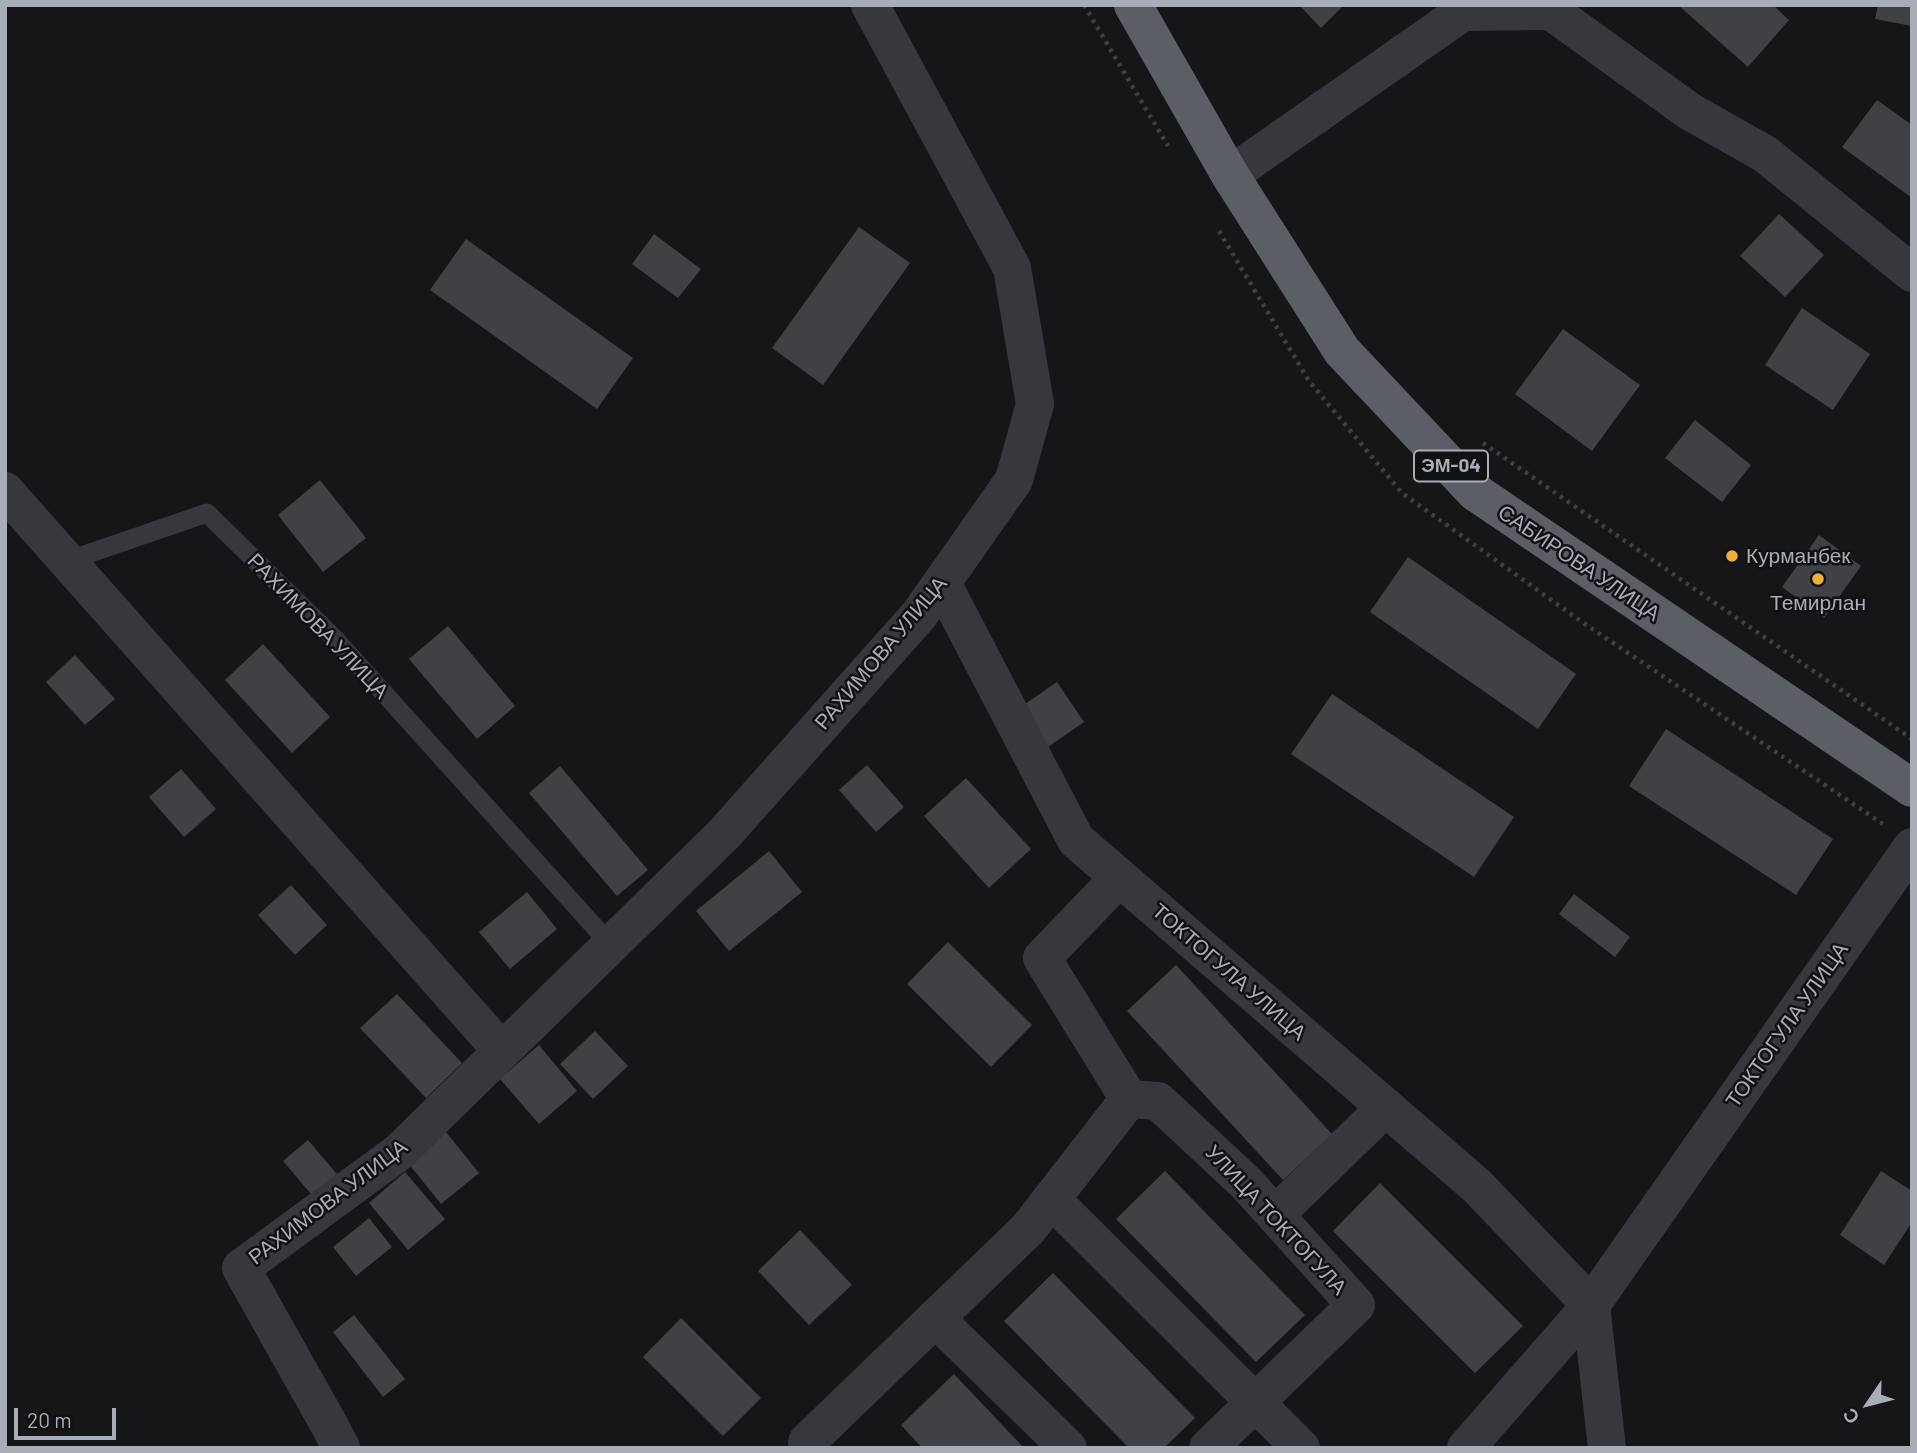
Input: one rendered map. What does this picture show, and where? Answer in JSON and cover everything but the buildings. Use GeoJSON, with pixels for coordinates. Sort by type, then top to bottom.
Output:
{"type":"FeatureCollection","features":[{"type":"Feature","properties":{"kind":"highway","name":"САБИРОВА УЛИЦА"},"geometry":{"type":"LineString","coordinates":[[1133,5],[1230,175],[1342,351],[1475,492],[1912,788]]}},
{"type":"Feature","properties":{"kind":"street","name":"РАХИМОВА УЛИЦА"},"geometry":{"type":"LineString","coordinates":[[341,1448],[241,1268],[399,1152],[724,834],[919,615],[1014,480],[1035,404],[1012,268],[870,5]]}},
{"type":"Feature","properties":{"kind":"street"},"geometry":{"type":"LineString","coordinates":[[1230,175],[1463,12],[1548,8],[1689,111],[1765,154],[1912,272]]}},
{"type":"Feature","properties":{"kind":"street"},"geometry":{"type":"LineString","coordinates":[[5,491],[502,1051]]}},
{"type":"Feature","properties":{"kind":"street","name":"ТОКТОГУЛА УЛИЦА"},"geometry":{"type":"LineString","coordinates":[[942,583],[1076,840],[1477,1186],[1591,1305]]}},
{"type":"Feature","properties":{"kind":"street","name":"ТОКТОГУЛА УЛИЦА"},"geometry":{"type":"LineString","coordinates":[[1466,1448],[1591,1305],[1912,847]]}},
{"type":"Feature","properties":{"kind":"street"},"geometry":{"type":"LineString","coordinates":[[807,1442],[1028,1229],[1129,1100],[1042,958],[1119,878]]}},
{"type":"Feature","properties":{"kind":"street","name":"УЛИЦА ТОКТОГУЛА"},"geometry":{"type":"LineString","coordinates":[[1129,1100],[1158,1101],[1246,1183],[1356,1305],[1208,1448]]}},
{"type":"Feature","properties":{"kind":"street"},"geometry":{"type":"LineString","coordinates":[[1275,1215],[1386,1107]]}},
{"type":"Feature","properties":{"kind":"street"},"geometry":{"type":"LineString","coordinates":[[1051,1199],[1301,1448]]}},
{"type":"Feature","properties":{"kind":"street"},"geometry":{"type":"LineString","coordinates":[[1591,1305],[1607,1448]]}},
{"type":"Feature","properties":{"kind":"street"},"geometry":{"type":"LineString","coordinates":[[935,1318],[1068,1448]]}},
{"type":"Feature","properties":{"kind":"lane","name":"РАХИМОВА УЛИЦА"},"geometry":{"type":"LineString","coordinates":[[68,561],[207,513],[336,640],[611,945]]}},
{"type":"Feature","properties":{"kind":"path"},"geometry":{"type":"LineString","coordinates":[[1483,443],[1912,739]]}},
{"type":"Feature","properties":{"kind":"place","name":"Курманбек"},"geometry":{"type":"Point","coordinates":[1732,556]}},
{"type":"Feature","properties":{"kind":"place","name":"Темирлан"},"geometry":{"type":"Point","coordinates":[1818,579]}}]}
